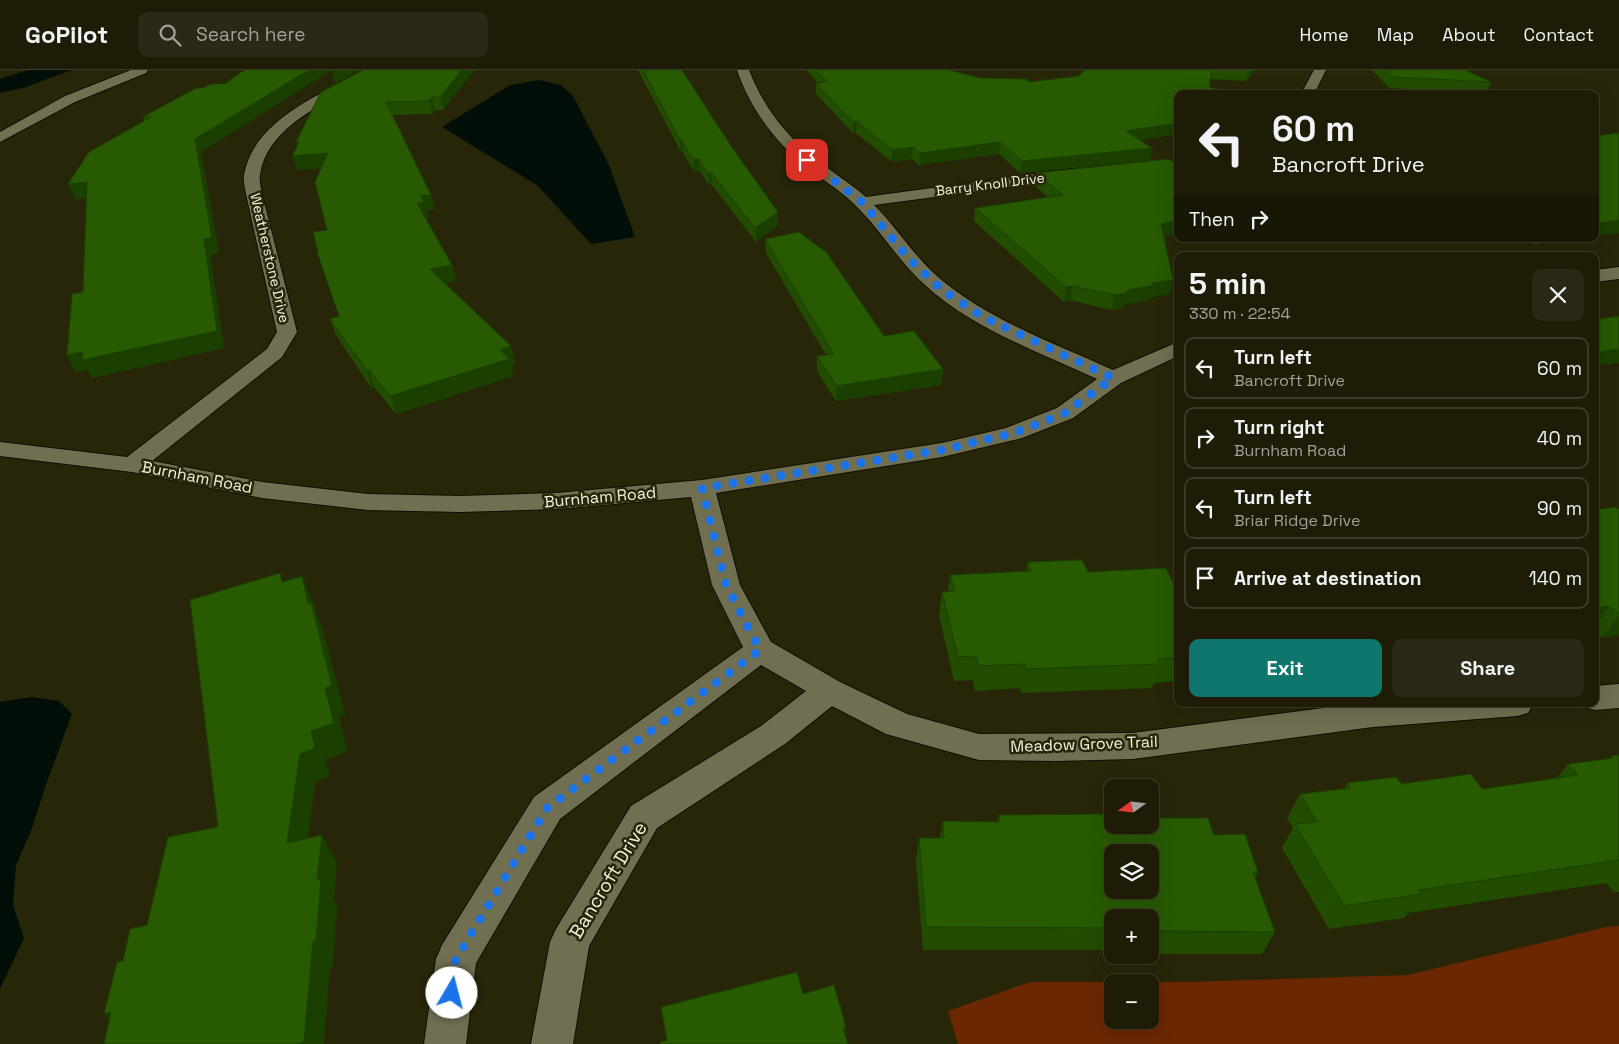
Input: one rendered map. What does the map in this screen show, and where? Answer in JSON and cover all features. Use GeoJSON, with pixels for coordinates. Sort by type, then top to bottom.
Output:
{"type":"FeatureCollection","features":[{"type":"Feature","properties":{"kind":"street"},"geometry":{"type":"LineString","coordinates":[[0,138],[70,99],[142,70]]}},
{"type":"Feature","properties":{"kind":"street","name":"Weatherstone Drive"},"geometry":{"type":"LineString","coordinates":[[132,465],[275,353],[287,332],[254,194],[252,175],[256,161],[264,145],[281,127],[304,109],[373,70]]}},
{"type":"Feature","properties":{"kind":"street"},"geometry":{"type":"LineString","coordinates":[[743,70],[748,86],[783,136],[807,160],[862,202],[910,260],[941,289],[983,317],[1113,378]]}},
{"type":"Feature","properties":{"kind":"street"},"geometry":{"type":"LineString","coordinates":[[1309,90],[1320,70]]}},
{"type":"Feature","properties":{"kind":"street","name":"Barry Knoll Drive"},"geometry":{"type":"LineString","coordinates":[[862,202],[1009,180],[1087,173]]}},
{"type":"Feature","properties":{"kind":"street"},"geometry":{"type":"LineString","coordinates":[[1599,276],[1619,273]]}},
{"type":"Feature","properties":{"kind":"street","name":"Burnham Road"},"geometry":{"type":"LineString","coordinates":[[0,449],[132,465],[262,490],[368,502],[460,504],[557,501],[702,488],[942,450],[1014,433],[1065,413],[1113,378],[1174,350]]}},
{"type":"Feature","properties":{"kind":"street"},"geometry":{"type":"LineString","coordinates":[[444,1044],[456,959],[547,808],[760,650],[726,585],[702,488]]}},
{"type":"Feature","properties":{"kind":"street","name":"Meadow Grove Trail"},"geometry":{"type":"LineString","coordinates":[[760,650],[829,690],[898,725],[979,747],[1057,748],[1133,746],[1372,714],[1474,707]]}},
{"type":"Feature","properties":{"kind":"street","name":"Bancroft Drive"},"geometry":{"type":"LineString","coordinates":[[552,1044],[570,942],[644,817],[773,735],[829,690]]}},
{"type":"Feature","properties":{"kind":"street"},"geometry":{"type":"LineString","coordinates":[[1599,698],[1619,696]]}},
{"type":"Feature","properties":{"kind":"shaded area"},"geometry":{"type":"Polygon","coordinates":[[[28,70],[72,70],[23,88],[0,93],[0,79],[28,70]]]}},
{"type":"Feature","properties":{"kind":"shaded area"},"geometry":{"type":"Polygon","coordinates":[[[539,80],[561,85],[573,96],[609,165],[635,237],[591,244],[538,186],[442,127],[510,85],[539,80]]]}},
{"type":"Feature","properties":{"kind":"shaded area"},"geometry":{"type":"Polygon","coordinates":[[[32,697],[59,701],[72,714],[31,831],[16,865],[13,905],[24,938],[0,989],[0,702],[32,697]]]}},
{"type":"Feature","properties":{"kind":"shaded area"},"geometry":{"type":"Polygon","coordinates":[[[1619,926],[1619,1044],[958,1044],[948,1011],[1030,982],[1104,982],[1104,1029],[1159,1029],[1159,982],[1408,975],[1606,927],[1619,926]]]}},
{"type":"Feature","properties":{"kind":"building"},"geometry":{"type":"Polygon","coordinates":[[[244,70],[309,70],[195,139],[212,238],[204,239],[217,331],[82,360],[83,352],[67,355],[72,294],[83,292],[87,182],[68,184],[89,152],[151,117],[143,117],[196,88],[203,88],[211,84],[225,84],[244,70]]]}},
{"type":"Feature","properties":{"kind":"building"},"geometry":{"type":"Polygon","coordinates":[[[363,70],[462,70],[440,97],[432,97],[429,101],[386,102],[431,195],[421,196],[424,202],[417,203],[452,265],[430,269],[511,346],[500,350],[509,359],[390,396],[369,370],[367,371],[330,319],[339,316],[317,252],[313,232],[327,230],[315,182],[328,153],[292,156],[299,142],[296,142],[321,92],[363,70]]]}},
{"type":"Feature","properties":{"kind":"building"},"geometry":{"type":"Polygon","coordinates":[[[643,70],[682,70],[733,149],[778,212],[755,228],[711,172],[708,173],[699,159],[693,159],[682,140],[680,140],[643,70]]]}},
{"type":"Feature","properties":{"kind":"building"},"geometry":{"type":"Polygon","coordinates":[[[815,70],[949,70],[980,78],[1027,79],[1029,82],[1079,76],[1084,70],[1212,70],[1209,87],[1221,90],[1174,90],[1174,124],[1126,131],[1152,148],[1022,161],[1000,142],[920,153],[913,147],[892,150],[857,121],[853,122],[816,83],[827,82],[815,70]]]}},
{"type":"Feature","properties":{"kind":"building"},"geometry":{"type":"Polygon","coordinates":[[[1385,70],[1465,70],[1491,82],[1393,77],[1385,70]]]}},
{"type":"Feature","properties":{"kind":"building"},"geometry":{"type":"Polygon","coordinates":[[[1619,133],[1619,220],[1599,223],[1599,136],[1619,133]]]}},
{"type":"Feature","properties":{"kind":"building"},"geometry":{"type":"Polygon","coordinates":[[[1169,159],[1174,162],[1174,221],[1161,224],[1173,280],[1151,283],[1154,285],[1114,295],[1073,286],[1066,287],[975,208],[1063,195],[1036,173],[1169,159]]]}},
{"type":"Feature","properties":{"kind":"building"},"geometry":{"type":"Polygon","coordinates":[[[799,232],[827,253],[884,336],[914,331],[943,369],[837,386],[817,356],[834,354],[765,239],[799,232]]]}},
{"type":"Feature","properties":{"kind":"building"},"geometry":{"type":"Polygon","coordinates":[[[1619,316],[1619,349],[1599,352],[1599,319],[1619,316]]]}},
{"type":"Feature","properties":{"kind":"building"},"geometry":{"type":"Polygon","coordinates":[[[1615,507],[1619,509],[1619,614],[1609,606],[1599,607],[1599,509],[1615,507]]]}},
{"type":"Feature","properties":{"kind":"building"},"geometry":{"type":"Polygon","coordinates":[[[1082,560],[1088,572],[1166,568],[1174,583],[1174,658],[1158,659],[1160,664],[1026,669],[1025,664],[979,666],[976,656],[958,657],[942,592],[955,591],[950,575],[1031,571],[1028,562],[1082,560]]]}},
{"type":"Feature","properties":{"kind":"building"},"geometry":{"type":"Polygon","coordinates":[[[280,573],[282,582],[302,576],[308,603],[311,602],[332,686],[325,688],[334,723],[311,731],[315,748],[300,754],[287,843],[322,835],[317,880],[321,879],[316,941],[313,941],[304,1042],[297,1044],[104,1044],[111,1012],[104,1014],[117,962],[123,961],[130,929],[147,925],[168,837],[218,827],[190,600],[280,573]]]}},
{"type":"Feature","properties":{"kind":"building"},"geometry":{"type":"Polygon","coordinates":[[[1619,755],[1619,860],[1419,890],[1422,894],[1344,906],[1295,824],[1317,822],[1300,794],[1350,788],[1347,783],[1396,777],[1401,784],[1471,774],[1482,789],[1578,775],[1568,764],[1614,758],[1612,756],[1619,755]]]}},
{"type":"Feature","properties":{"kind":"building"},"geometry":{"type":"Polygon","coordinates":[[[1104,814],[1104,834],[1159,834],[1159,818],[1208,818],[1214,835],[1245,834],[1258,872],[1253,872],[1275,932],[1159,931],[1159,909],[1104,909],[1104,928],[926,927],[919,838],[944,838],[943,821],[999,822],[999,815],[1104,814]]]}},
{"type":"Feature","properties":{"kind":"building"},"geometry":{"type":"Polygon","coordinates":[[[797,972],[803,994],[834,985],[846,1027],[843,1028],[848,1044],[660,1044],[660,1042],[667,1040],[661,1007],[797,972]]]}},
{"type":"Feature","properties":{"kind":"route"},"geometry":{"type":"LineString","coordinates":[[452,993],[456,959],[547,808],[760,650],[726,585],[702,488],[942,450],[1014,433],[1065,413],[1113,378],[983,317],[941,289],[910,260],[862,202],[807,160]]}}]}
